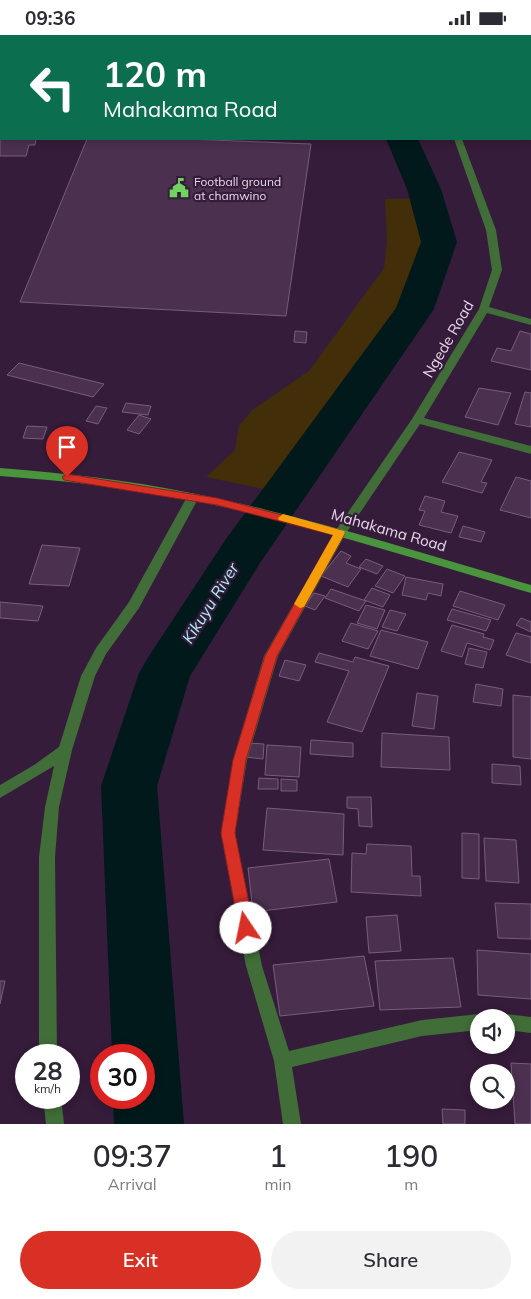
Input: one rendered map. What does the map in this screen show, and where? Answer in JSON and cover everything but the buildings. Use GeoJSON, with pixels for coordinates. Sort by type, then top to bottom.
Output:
{"type":"FeatureCollection","features":[{"type":"Feature","properties":{"kind":"street","name":"Ngede Road"},"geometry":{"type":"LineString","coordinates":[[292,1124],[283,1061],[254,965],[228,833],[240,760],[271,656],[333,531],[417,420],[484,309],[497,270],[491,230],[458,140]]}},
{"type":"Feature","properties":{"kind":"street"},"geometry":{"type":"LineString","coordinates":[[484,309],[531,322]]}},
{"type":"Feature","properties":{"kind":"street"},"geometry":{"type":"LineString","coordinates":[[417,420],[531,450]]}},
{"type":"Feature","properties":{"kind":"street","name":"Mahakama Road"},"geometry":{"type":"LineString","coordinates":[[0,472],[67,477],[217,501],[333,531],[531,589]]}},
{"type":"Feature","properties":{"kind":"street"},"geometry":{"type":"LineString","coordinates":[[48,1044],[47,857],[52,807],[65,750],[88,676],[101,651],[134,605],[193,497]]}},
{"type":"Feature","properties":{"kind":"street"},"geometry":{"type":"LineString","coordinates":[[0,792],[39,769],[65,750]]}},
{"type":"Feature","properties":{"kind":"street"},"geometry":{"type":"LineString","coordinates":[[283,1061],[422,1028],[470,1023]]}},
{"type":"Feature","properties":{"kind":"street"},"geometry":{"type":"LineString","coordinates":[[515,1023],[531,1025]]}},
{"type":"Feature","properties":{"kind":"street"},"geometry":{"type":"LineString","coordinates":[[53,1109],[55,1124]]}},
{"type":"Feature","properties":{"kind":"shaded area"},"geometry":{"type":"Polygon","coordinates":[[[421,198],[429,230],[430,250],[394,328],[348,390],[269,490],[206,477],[235,450],[239,426],[252,410],[309,371],[384,268],[387,241],[385,199],[421,198]]]}},
{"type":"Feature","properties":{"kind":"waterway","name":"Kikuyu River"},"geometry":{"type":"LineString","coordinates":[[149,1124],[129,786],[165,673],[243,551],[415,309],[439,242],[424,189],[402,140]]}},
{"type":"Feature","properties":{"kind":"slow traffic"},"geometry":{"type":"LineString","coordinates":[[283,518],[340,533],[300,604]]}},
{"type":"Feature","properties":{"kind":"place","name":"Football ground at chamwino"},"geometry":{"type":"Point","coordinates":[179,188]}},
{"type":"Feature","properties":{"kind":"route"},"geometry":{"type":"LineString","coordinates":[[67,477],[217,501],[340,533],[271,656],[240,760],[228,833],[246,928]]}}]}
